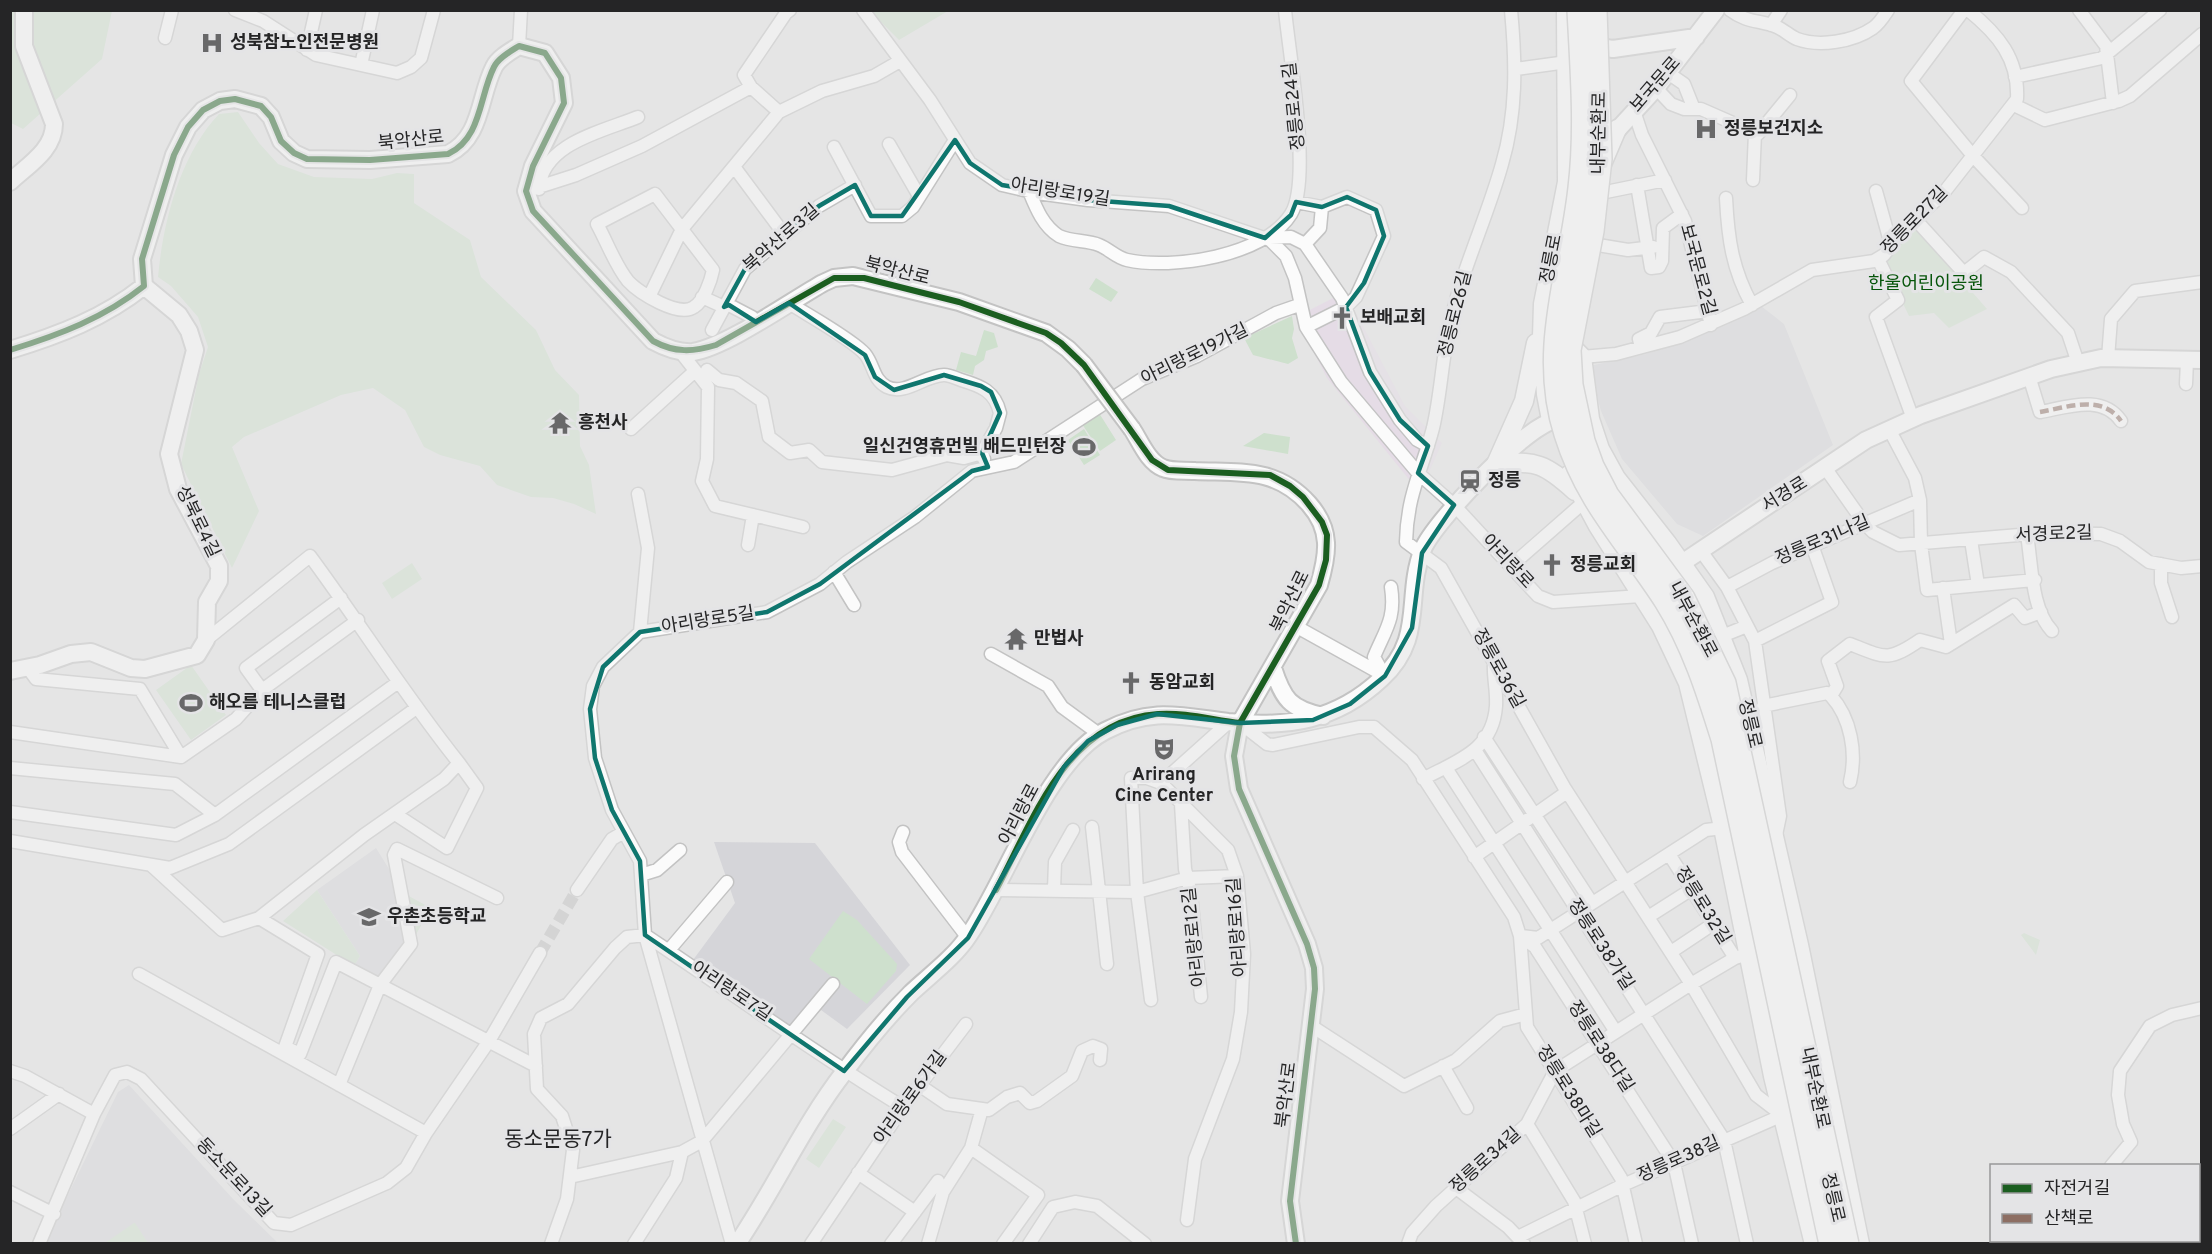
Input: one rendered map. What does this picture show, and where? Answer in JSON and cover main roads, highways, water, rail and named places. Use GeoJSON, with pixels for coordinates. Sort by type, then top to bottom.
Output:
{"type":"FeatureCollection","features":[{"type":"Feature","properties":{"kind":"highway","name":"내부순환로"},"geometry":{"type":"LineString","coordinates":[[1588,12],[1579,188],[1557,307],[1553,344],[1555,391],[1564,433],[1582,482],[1607,523],[1664,600],[1692,650],[1705,682],[1722,739],[1830,1244]]}},
{"type":"Feature","properties":{"kind":"highway","name":"내부순환로"},"geometry":{"type":"LineString","coordinates":[[1588,12],[1601,159],[1593,231],[1570,350],[1572,385],[1584,441],[1593,466],[1608,495],[1684,598],[1725,683],[1848,1244]]}},
{"type":"Feature","properties":{"kind":"main road"},"geometry":{"type":"LineString","coordinates":[[1568,10],[1571,22],[1579,29],[1587,24],[1588,12]]}},
{"type":"Feature","properties":{"kind":"main road","name":"정릉로"},"geometry":{"type":"LineString","coordinates":[[1568,10],[1566,182],[1543,304],[1542,337],[1546,394],[1551,421],[1565,463],[1582,499],[1676,653],[1688,683],[1723,828],[1739,908],[1743,953],[1815,1244]]}},
{"type":"Feature","properties":{"kind":"main road","name":"정릉로"},"geometry":{"type":"LineString","coordinates":[[1588,12],[1598,174],[1596,194],[1566,340],[1582,357],[1590,419],[1600,449],[1616,478],[1682,563],[1705,597],[1722,636],[1746,712],[1799,945],[1787,983],[1843,1244]]}},
{"type":"Feature","properties":{"kind":"main road"},"geometry":{"type":"LineString","coordinates":[[1567,62],[1574,53],[1581,51],[1592,55]]}},
{"type":"Feature","properties":{"kind":"main road"},"geometry":{"type":"LineString","coordinates":[[1598,174],[1617,129]]}},
{"type":"Feature","properties":{"kind":"main road"},"geometry":{"type":"LineString","coordinates":[[1543,304],[1549,346],[1553,350],[1563,349],[1566,340]]}},
{"type":"Feature","properties":{"kind":"main road"},"geometry":{"type":"LineString","coordinates":[[1543,304],[1524,401],[1496,464],[1526,461],[1539,464],[1551,470],[1582,499]]}},
{"type":"Feature","properties":{"kind":"main road"},"geometry":{"type":"LineString","coordinates":[[1688,683],[1710,724],[1726,784],[1743,867],[1754,870],[1751,851],[1774,840]]}},
{"type":"Feature","properties":{"kind":"main road"},"geometry":{"type":"LineString","coordinates":[[1743,953],[1751,912],[1761,911],[1768,926],[1779,973],[1787,983]]}},
{"type":"Feature","properties":{"kind":"main road"},"geometry":{"type":"LineString","coordinates":[[1799,945],[1860,1244]]}},
{"type":"Feature","properties":{"kind":"tunnel"},"geometry":{"type":"LineString","coordinates":[[540,953],[577,890]]}},
{"type":"Feature","properties":{"kind":"place","name":"성북참노인전문병원"},"geometry":{"type":"Point","coordinates":[212,43]}},
{"type":"Feature","properties":{"kind":"place","name":"정릉보건지소"},"geometry":{"type":"Point","coordinates":[1706,129]}},
{"type":"Feature","properties":{"kind":"place","name":"보배교회"},"geometry":{"type":"Point","coordinates":[1342,318]}},
{"type":"Feature","properties":{"kind":"place","name":"흥천사"},"geometry":{"type":"Point","coordinates":[560,423]}},
{"type":"Feature","properties":{"kind":"place","name":"일신건영휴먼빌 배드민턴장"},"geometry":{"type":"Point","coordinates":[1084,447]}},
{"type":"Feature","properties":{"kind":"place","name":"정릉"},"geometry":{"type":"Point","coordinates":[1470,481]}},
{"type":"Feature","properties":{"kind":"place","name":"정릉교회"},"geometry":{"type":"Point","coordinates":[1552,565]}},
{"type":"Feature","properties":{"kind":"place","name":"만법사"},"geometry":{"type":"Point","coordinates":[1016,639]}},
{"type":"Feature","properties":{"kind":"place","name":"동암교회"},"geometry":{"type":"Point","coordinates":[1131,683]}},
{"type":"Feature","properties":{"kind":"place","name":"해오름 테니스클럽"},"geometry":{"type":"Point","coordinates":[191,703]}},
{"type":"Feature","properties":{"kind":"place","name":"Arirang Cine Center"},"geometry":{"type":"Point","coordinates":[1164,749]}},
{"type":"Feature","properties":{"kind":"place","name":"우촌초등학교"},"geometry":{"type":"Point","coordinates":[369,917]}},
{"type":"Feature","properties":{"kind":"district","name":"동소문동7가"},"geometry":{"type":"Point","coordinates":[558,1140]}},
{"type":"Feature","properties":{"kind":"park label","name":"한울어린이공원"},"geometry":{"type":"Point","coordinates":[1926,284]}}]}
